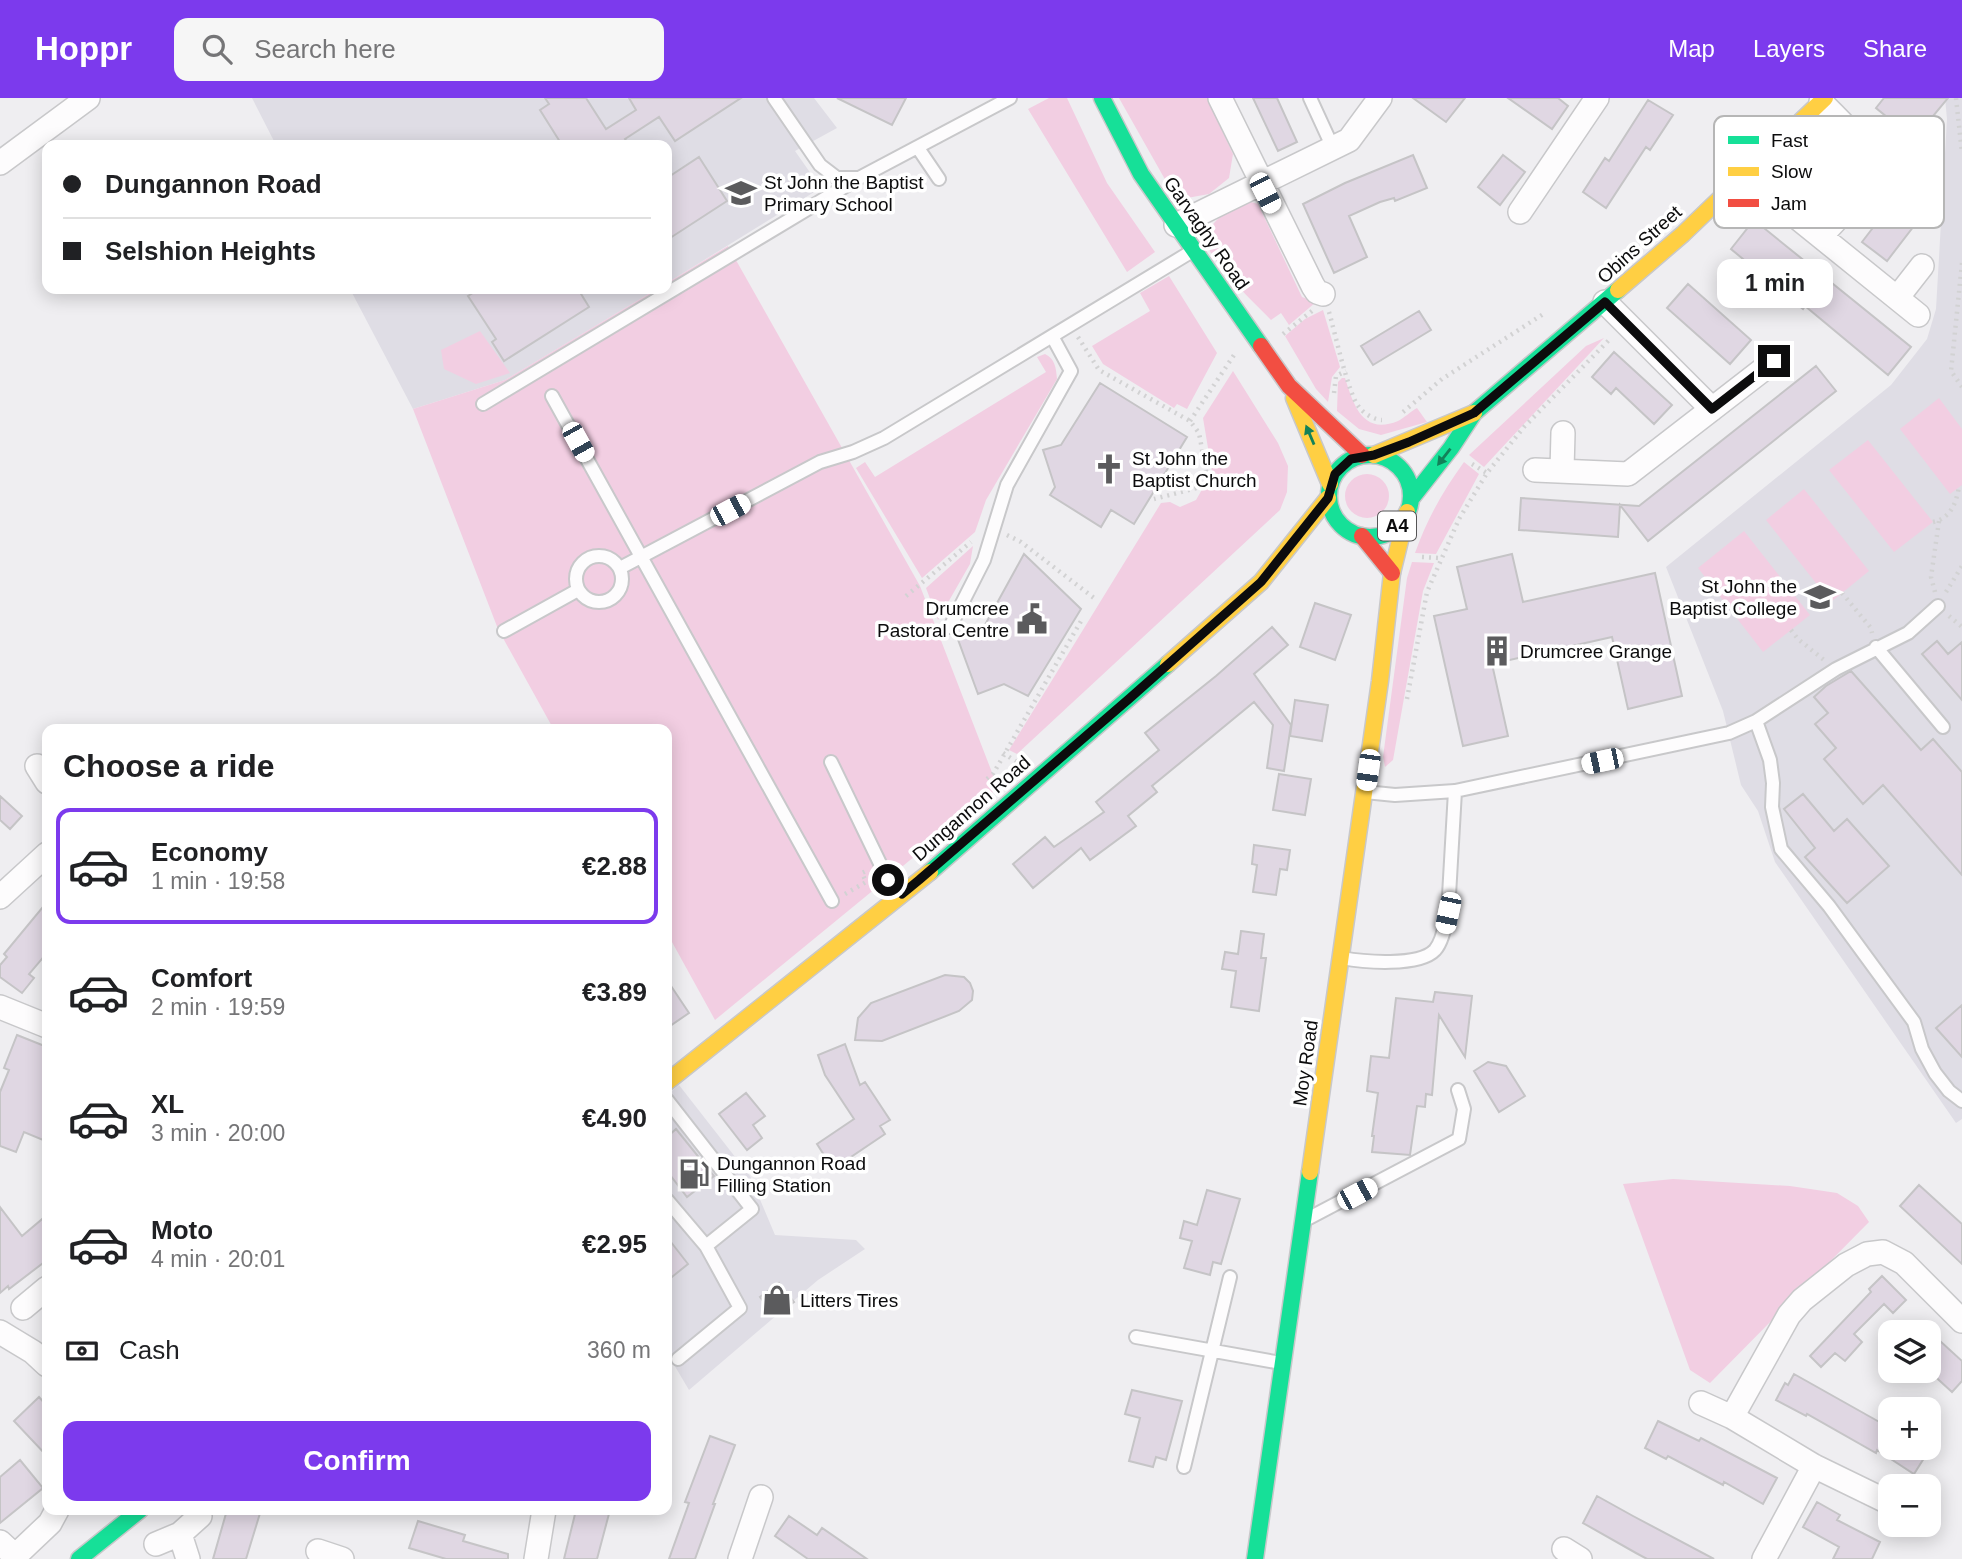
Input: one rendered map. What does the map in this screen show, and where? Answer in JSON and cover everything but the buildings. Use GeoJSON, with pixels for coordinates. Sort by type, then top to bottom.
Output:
{"type":"FeatureCollection","features":[{"type":"Feature","properties":{"kind":"main road","name":"Garvaghy Road"},"geometry":{"type":"LineString","coordinates":[[1102,98],[1141,174],[1289,386],[1368,455]]}},
{"type":"Feature","properties":{"kind":"main road","name":"Obins Street"},"geometry":{"type":"LineString","coordinates":[[1806,116],[1823,100]]}},
{"type":"Feature","properties":{"kind":"main road","name":"Obins Street"},"geometry":{"type":"LineString","coordinates":[[1368,455],[1409,442],[1474,413],[1605,302],[1714,204]]}},
{"type":"Feature","properties":{"kind":"main road","name":"Garvaghy Road"},"geometry":{"type":"LineString","coordinates":[[1289,386],[1329,491]]}},
{"type":"Feature","properties":{"kind":"main road","name":"Obins Street"},"geometry":{"type":"LineString","coordinates":[[1409,506],[1474,413]]}},
{"type":"Feature","properties":{"kind":"main road","name":"A4"},"geometry":{"type":"LineString","coordinates":[[1368,455],[1396,464],[1404,473],[1409,485],[1409,506],[1400,524],[1389,532],[1376,536],[1350,535],[1332,512],[1329,491],[1342,465],[1368,455]]}},
{"type":"Feature","properties":{"kind":"main road","name":"Dungannon Road"},"geometry":{"type":"LineString","coordinates":[[1261,582],[1329,491]]}},
{"type":"Feature","properties":{"kind":"main road","name":"Moy Road"},"geometry":{"type":"LineString","coordinates":[[1255,1559],[1380,681],[1392,573],[1409,506]]}},
{"type":"Feature","properties":{"kind":"main road"},"geometry":{"type":"LineString","coordinates":[[1350,535],[1392,573]]}},
{"type":"Feature","properties":{"kind":"main road","name":"Dungannon Road"},"geometry":{"type":"LineString","coordinates":[[672,1078],[962,845],[1261,582],[1301,559]]}},
{"type":"Feature","properties":{"kind":"main road"},"geometry":{"type":"LineString","coordinates":[[79,1559],[134,1515]]}},
{"type":"Feature","properties":{"kind":"street"},"geometry":{"type":"LineString","coordinates":[[0,163],[88,98]]}},
{"type":"Feature","properties":{"kind":"street"},"geometry":{"type":"LineString","coordinates":[[1220,98],[1260,184],[1313,286],[1325,298]]}},
{"type":"Feature","properties":{"kind":"street"},"geometry":{"type":"LineString","coordinates":[[1176,225],[1349,141],[1380,98]]}},
{"type":"Feature","properties":{"kind":"street"},"geometry":{"type":"LineString","coordinates":[[1520,212],[1597,98]]}},
{"type":"Feature","properties":{"kind":"street"},"geometry":{"type":"LineString","coordinates":[[1823,100],[1836,116]]}},
{"type":"Feature","properties":{"kind":"street"},"geometry":{"type":"LineString","coordinates":[[1811,228],[1918,315]]}},
{"type":"Feature","properties":{"kind":"street"},"geometry":{"type":"LineString","coordinates":[[1821,236],[1828,228]]}},
{"type":"Feature","properties":{"kind":"street"},"geometry":{"type":"LineString","coordinates":[[1897,298],[1922,266]]}},
{"type":"Feature","properties":{"kind":"street"},"geometry":{"type":"LineString","coordinates":[[1605,302],[1712,409]]}},
{"type":"Feature","properties":{"kind":"street"},"geometry":{"type":"LineString","coordinates":[[1535,470],[1628,474],[1774,361]]}},
{"type":"Feature","properties":{"kind":"street"},"geometry":{"type":"LineString","coordinates":[[1562,470],[1563,433]]}},
{"type":"Feature","properties":{"kind":"street"},"geometry":{"type":"LineString","coordinates":[[0,897],[42,858]]}},
{"type":"Feature","properties":{"kind":"street"},"geometry":{"type":"LineString","coordinates":[[3,1016],[42,1025]]}},
{"type":"Feature","properties":{"kind":"street"},"geometry":{"type":"LineString","coordinates":[[1732,1417],[1789,1315],[1802,1300],[1846,1265],[1867,1254],[1883,1252],[1904,1263],[1962,1321]]}},
{"type":"Feature","properties":{"kind":"street"},"geometry":{"type":"LineString","coordinates":[[23,1308],[42,1296]]}},
{"type":"Feature","properties":{"kind":"street"},"geometry":{"type":"LineString","coordinates":[[0,1332],[42,1360]]}},
{"type":"Feature","properties":{"kind":"street"},"geometry":{"type":"LineString","coordinates":[[1700,1403],[1732,1417],[1814,1466],[1878,1497]]}},
{"type":"Feature","properties":{"kind":"street"},"geometry":{"type":"LineString","coordinates":[[1764,1559],[1814,1466]]}},
{"type":"Feature","properties":{"kind":"street"},"geometry":{"type":"LineString","coordinates":[[740,1559],[761,1497]]}},
{"type":"Feature","properties":{"kind":"street"},"geometry":{"type":"LineString","coordinates":[[9,1552],[50,1523],[54,1515]]}},
{"type":"Feature","properties":{"kind":"street"},"geometry":{"type":"LineString","coordinates":[[536,1559],[543,1515]]}},
{"type":"Feature","properties":{"kind":"street"},"geometry":{"type":"LineString","coordinates":[[156,1545],[180,1534],[200,1516]]}},
{"type":"Feature","properties":{"kind":"street"},"geometry":{"type":"LineString","coordinates":[[180,1534],[188,1559]]}},
{"type":"Feature","properties":{"kind":"street"},"geometry":{"type":"LineString","coordinates":[[318,1551],[342,1559]]}},
{"type":"Feature","properties":{"kind":"lane"},"geometry":{"type":"LineString","coordinates":[[774,98],[820,165],[837,178],[859,178]]}},
{"type":"Feature","properties":{"kind":"lane"},"geometry":{"type":"LineString","coordinates":[[672,290],[859,178],[1010,98]]}},
{"type":"Feature","properties":{"kind":"lane"},"geometry":{"type":"LineString","coordinates":[[1310,98],[1333,148]]}},
{"type":"Feature","properties":{"kind":"lane"},"geometry":{"type":"LineString","coordinates":[[918,148],[939,179]]}},
{"type":"Feature","properties":{"kind":"lane"},"geometry":{"type":"LineString","coordinates":[[620,568],[820,462],[853,452],[884,438],[1194,250]]}},
{"type":"Feature","properties":{"kind":"lane"},"geometry":{"type":"LineString","coordinates":[[482,404],[665,294]]}},
{"type":"Feature","properties":{"kind":"lane"},"geometry":{"type":"LineString","coordinates":[[950,627],[984,560],[1007,485],[1071,371],[1052,336]]}},
{"type":"Feature","properties":{"kind":"lane"},"geometry":{"type":"LineString","coordinates":[[552,396],[832,901]]}},
{"type":"Feature","properties":{"kind":"lane"},"geometry":{"type":"LineString","coordinates":[[608,557],[620,568],[620,590],[610,600],[603,603],[589,600],[578,590],[576,574],[585,560],[608,557]]}},
{"type":"Feature","properties":{"kind":"lane"},"geometry":{"type":"LineString","coordinates":[[504,631],[578,590]]}},
{"type":"Feature","properties":{"kind":"lane"},"geometry":{"type":"LineString","coordinates":[[1364,792],[1395,795],[1455,790],[1729,733],[1756,721],[1836,669],[1908,633],[1938,606]]}},
{"type":"Feature","properties":{"kind":"lane"},"geometry":{"type":"LineString","coordinates":[[1876,647],[1943,727]]}},
{"type":"Feature","properties":{"kind":"lane"},"geometry":{"type":"LineString","coordinates":[[1756,721],[1770,760],[1772,807],[1781,849],[1829,906],[1914,1023],[1922,1049],[1935,1073],[1949,1091],[1962,1101]]}},
{"type":"Feature","properties":{"kind":"lane"},"geometry":{"type":"LineString","coordinates":[[831,762],[888,880],[902,894]]}},
{"type":"Feature","properties":{"kind":"lane"},"geometry":{"type":"LineString","coordinates":[[1341,958],[1364,962],[1418,959],[1435,950],[1448,913],[1455,790]]}},
{"type":"Feature","properties":{"kind":"lane"},"geometry":{"type":"LineString","coordinates":[[1302,1222],[1459,1139],[1464,1109],[1458,1090]]}},
{"type":"Feature","properties":{"kind":"lane"},"geometry":{"type":"LineString","coordinates":[[672,1106],[752,1209],[706,1246]]}},
{"type":"Feature","properties":{"kind":"lane"},"geometry":{"type":"LineString","coordinates":[[672,1206],[706,1246],[740,1308],[678,1359]]}},
{"type":"Feature","properties":{"kind":"lane"},"geometry":{"type":"LineString","coordinates":[[1184,1467],[1230,1277]]}},
{"type":"Feature","properties":{"kind":"lane"},"geometry":{"type":"LineString","coordinates":[[1136,1337],[1282,1363]]}},
{"type":"Feature","properties":{"kind":"path"},"geometry":{"type":"LineString","coordinates":[[1956,98],[1962,153]]}},
{"type":"Feature","properties":{"kind":"path"},"geometry":{"type":"LineString","coordinates":[[1962,263],[1951,372],[1962,387]]}},
{"type":"Feature","properties":{"kind":"path"},"geometry":{"type":"LineString","coordinates":[[1263,349],[1325,298],[1359,408],[1378,420],[1388,419]]}},
{"type":"Feature","properties":{"kind":"path"},"geometry":{"type":"LineString","coordinates":[[1395,416],[1442,379],[1545,313],[1554,311],[1574,328]]}},
{"type":"Feature","properties":{"kind":"path"},"geometry":{"type":"LineString","coordinates":[[1071,324],[1098,370],[1190,421],[1199,433],[1206,471],[1197,488],[1154,499]]}},
{"type":"Feature","properties":{"kind":"path"},"geometry":{"type":"LineString","coordinates":[[1406,709],[1427,592],[1459,519],[1487,473],[1524,427],[1626,324]]}},
{"type":"Feature","properties":{"kind":"path"},"geometry":{"type":"LineString","coordinates":[[1190,421],[1227,361],[1253,335]]}},
{"type":"Feature","properties":{"kind":"path"},"geometry":{"type":"LineString","coordinates":[[1333,398],[1336,376],[1346,371]]}},
{"type":"Feature","properties":{"kind":"path"},"geometry":{"type":"LineString","coordinates":[[1469,461],[1487,473]]}},
{"type":"Feature","properties":{"kind":"path"},"geometry":{"type":"LineString","coordinates":[[1931,577],[1936,521],[1955,507],[1959,487]]}},
{"type":"Feature","properties":{"kind":"path"},"geometry":{"type":"LineString","coordinates":[[906,596],[975,538],[995,530],[1021,541],[1094,598]]}},
{"type":"Feature","properties":{"kind":"path"},"geometry":{"type":"LineString","coordinates":[[1414,557],[1440,558]]}},
{"type":"Feature","properties":{"kind":"path"},"geometry":{"type":"LineString","coordinates":[[1938,606],[1962,566]]}},
{"type":"Feature","properties":{"kind":"path"},"geometry":{"type":"LineString","coordinates":[[1842,593],[1861,617]]}},
{"type":"Feature","properties":{"kind":"path"},"geometry":{"type":"LineString","coordinates":[[987,779],[993,774],[1080,621]]}},
{"type":"Feature","properties":{"kind":"path"},"geometry":{"type":"LineString","coordinates":[[1791,630],[1798,639],[1836,669]]}},
{"type":"Feature","properties":{"kind":"path"},"geometry":{"type":"LineString","coordinates":[[832,901],[866,882],[862,873],[881,864]]}},
{"type":"Feature","properties":{"kind":"shaded area","name":"St John the Baptist Primary School"},"geometry":{"type":"Polygon","coordinates":[[[252,98],[814,98],[837,128],[795,151],[819,189],[672,280],[672,140],[273,140],[252,98]]]}},
{"type":"Feature","properties":{"kind":"shaded area"},"geometry":{"type":"Polygon","coordinates":[[[1049,98],[1067,98],[1107,183],[1155,252],[1127,272],[1028,109],[1049,98]]]}},
{"type":"Feature","properties":{"kind":"shaded area"},"geometry":{"type":"Polygon","coordinates":[[[1119,98],[1207,98],[1233,154],[1229,178],[1209,194],[1187,198],[1171,190],[1119,98]]]}},
{"type":"Feature","properties":{"kind":"shaded area","name":"St John the Baptist College"},"geometry":{"type":"Polygon","coordinates":[[[1945,98],[1962,98],[1962,1119],[1956,1123],[1775,862],[1758,811],[1741,785],[1723,711],[1666,567],[1891,385],[1927,339],[1936,309],[1941,228],[1944,228],[1947,119],[1945,98]]]}},
{"type":"Feature","properties":{"kind":"shaded area"},"geometry":{"type":"Polygon","coordinates":[[[1251,202],[1258,204],[1302,297],[1316,302],[1289,325],[1281,313],[1271,320],[1225,273],[1208,245],[1211,229],[1221,216],[1251,202]]]}},
{"type":"Feature","properties":{"kind":"shaded area"},"geometry":{"type":"Polygon","coordinates":[[[728,246],[920,586],[998,788],[715,1020],[672,942],[672,724],[551,724],[498,629],[413,409],[505,380],[649,294],[672,294],[672,280],[728,246]]]}},
{"type":"Feature","properties":{"kind":"shaded area"},"geometry":{"type":"Polygon","coordinates":[[[1169,276],[1217,353],[1187,409],[1177,404],[1174,408],[1103,364],[1092,346],[1150,311],[1140,293],[1169,276]]]}},
{"type":"Feature","properties":{"kind":"shaded area"},"geometry":{"type":"Polygon","coordinates":[[[353,294],[649,294],[505,380],[413,409],[353,294]]]}},
{"type":"Feature","properties":{"kind":"shaded area"},"geometry":{"type":"Polygon","coordinates":[[[1323,310],[1340,367],[1332,377],[1328,402],[1316,389],[1285,336],[1305,319],[1323,310]]]}},
{"type":"Feature","properties":{"kind":"shaded area"},"geometry":{"type":"Polygon","coordinates":[[[480,331],[510,373],[476,384],[444,369],[441,350],[480,331]]]}},
{"type":"Feature","properties":{"kind":"shaded area"},"geometry":{"type":"Polygon","coordinates":[[[1604,338],[1484,467],[1469,455],[1586,346],[1604,338]]]}},
{"type":"Feature","properties":{"kind":"shaded area"},"geometry":{"type":"Polygon","coordinates":[[[1045,354],[1054,364],[1057,379],[986,500],[975,532],[922,578],[856,468],[865,462],[875,477],[1046,372],[1037,357],[1045,354]]]}},
{"type":"Feature","properties":{"kind":"shaded area"},"geometry":{"type":"Polygon","coordinates":[[[1233,371],[1278,443],[1288,466],[1287,492],[1280,510],[1017,754],[1009,750],[1161,503],[1170,502],[1180,507],[1196,500],[1212,472],[1203,418],[1233,371]]]}},
{"type":"Feature","properties":{"kind":"shaded area"},"geometry":{"type":"Polygon","coordinates":[[[1345,378],[1356,407],[1368,421],[1386,424],[1398,421],[1417,408],[1427,422],[1381,435],[1359,429],[1337,411],[1338,382],[1345,378]]]}},
{"type":"Feature","properties":{"kind":"shaded area"},"geometry":{"type":"Polygon","coordinates":[[[1939,398],[1962,429],[1962,485],[1950,494],[1900,429],[1939,398]]]}},
{"type":"Feature","properties":{"kind":"shaded area"},"geometry":{"type":"Polygon","coordinates":[[[1868,440],[1933,522],[1894,552],[1829,470],[1868,440]]]}},
{"type":"Feature","properties":{"kind":"shaded area"},"geometry":{"type":"Polygon","coordinates":[[[1464,462],[1479,474],[1436,554],[1415,553],[1436,506],[1464,462]]]}},
{"type":"Feature","properties":{"kind":"shaded area"},"geometry":{"type":"Polygon","coordinates":[[[1367,474],[1376,475],[1383,480],[1388,487],[1388,505],[1383,512],[1376,517],[1367,518],[1358,517],[1351,512],[1346,505],[1345,496],[1346,487],[1351,480],[1358,475],[1367,474]]]}},
{"type":"Feature","properties":{"kind":"shaded area"},"geometry":{"type":"Polygon","coordinates":[[[1804,489],[1869,571],[1831,602],[1766,520],[1804,489]]]}},
{"type":"Feature","properties":{"kind":"shaded area"},"geometry":{"type":"Polygon","coordinates":[[[1744,531],[1810,615],[1763,652],[1698,568],[1744,531]]]}},
{"type":"Feature","properties":{"kind":"shaded area"},"geometry":{"type":"Polygon","coordinates":[[[973,546],[970,564],[938,620],[926,588],[973,546]]]}},
{"type":"Feature","properties":{"kind":"shaded area"},"geometry":{"type":"Polygon","coordinates":[[[1412,562],[1434,563],[1423,591],[1393,760],[1385,767],[1383,757],[1407,578],[1412,562]]]}},
{"type":"Feature","properties":{"kind":"shaded area"},"geometry":{"type":"Polygon","coordinates":[[[679,1085],[750,1176],[775,1235],[856,1240],[865,1249],[818,1280],[689,1390],[672,1361],[672,1091],[679,1085]]]}},
{"type":"Feature","properties":{"kind":"shaded area"},"geometry":{"type":"Polygon","coordinates":[[[1673,1179],[1790,1186],[1837,1193],[1858,1206],[1869,1222],[1710,1383],[1690,1370],[1623,1184],[1673,1179]]]}},
{"type":"Feature","properties":{"kind":"traffic: fast"},"geometry":{"type":"LineString","coordinates":[[1102,98],[1141,174],[1261,346]]}},
{"type":"Feature","properties":{"kind":"traffic: fast"},"geometry":{"type":"LineString","coordinates":[[1411,499],[1451,448],[1474,413],[1618,290]]}},
{"type":"Feature","properties":{"kind":"traffic: fast"},"geometry":{"type":"LineString","coordinates":[[1370,455],[1386,458],[1399,467],[1408,480],[1411,496],[1408,512],[1399,525],[1386,534],[1370,537],[1354,534],[1341,525],[1332,512],[1329,496],[1332,480],[1341,467],[1354,458],[1370,455]]}},
{"type":"Feature","properties":{"kind":"traffic: fast"},"geometry":{"type":"LineString","coordinates":[[930,872],[1168,664]]}},
{"type":"Feature","properties":{"kind":"traffic: fast"},"geometry":{"type":"LineString","coordinates":[[1255,1559],[1310,1172]]}},
{"type":"Feature","properties":{"kind":"traffic: fast"},"geometry":{"type":"LineString","coordinates":[[79,1559],[134,1515]]}},
{"type":"Feature","properties":{"kind":"traffic: slow"},"geometry":{"type":"LineString","coordinates":[[1806,116],[1825,98]]}},
{"type":"Feature","properties":{"kind":"traffic: slow"},"geometry":{"type":"LineString","coordinates":[[1618,290],[1714,204]]}},
{"type":"Feature","properties":{"kind":"traffic: slow"},"geometry":{"type":"LineString","coordinates":[[1294,398],[1330,484]]}},
{"type":"Feature","properties":{"kind":"traffic: slow"},"geometry":{"type":"LineString","coordinates":[[1374,455],[1474,413]]}},
{"type":"Feature","properties":{"kind":"traffic: slow"},"geometry":{"type":"LineString","coordinates":[[1168,664],[1261,582],[1328,498]]}},
{"type":"Feature","properties":{"kind":"traffic: slow"},"geometry":{"type":"LineString","coordinates":[[1310,1172],[1380,681],[1392,573],[1407,512]]}},
{"type":"Feature","properties":{"kind":"traffic: slow"},"geometry":{"type":"LineString","coordinates":[[672,1078],[930,872]]}},
{"type":"Feature","properties":{"kind":"traffic: jam"},"geometry":{"type":"LineString","coordinates":[[1261,346],[1289,386],[1362,455]]}},
{"type":"Feature","properties":{"kind":"traffic: jam"},"geometry":{"type":"LineString","coordinates":[[1362,536],[1392,573]]}},
{"type":"Feature","properties":{"kind":"place","name":"St John the Baptist Primary School"},"geometry":{"type":"Point","coordinates":[741,193]}},
{"type":"Feature","properties":{"kind":"place","name":"St John the Baptist Church"},"geometry":{"type":"Point","coordinates":[1109,469]}},
{"type":"Feature","properties":{"kind":"place","name":"St John the Baptist College"},"geometry":{"type":"Point","coordinates":[1820,597]}},
{"type":"Feature","properties":{"kind":"place","name":"Drumcree Pastoral Centre"},"geometry":{"type":"Point","coordinates":[1032,619]}},
{"type":"Feature","properties":{"kind":"place","name":"Drumcree Grange"},"geometry":{"type":"Point","coordinates":[1497,651]}},
{"type":"Feature","properties":{"kind":"place","name":"Dungannon Road Filling Station"},"geometry":{"type":"Point","coordinates":[694,1174]}},
{"type":"Feature","properties":{"kind":"place","name":"Litters Tires"},"geometry":{"type":"Point","coordinates":[777,1300]}},
{"type":"Feature","properties":{"kind":"route"},"geometry":{"type":"LineString","coordinates":[[888,880],[902,894],[953,853],[1261,582],[1328,498],[1330,484],[1342,465],[1362,455],[1374,455],[1409,442],[1474,413],[1605,302],[1712,409],[1774,361]]}}]}
